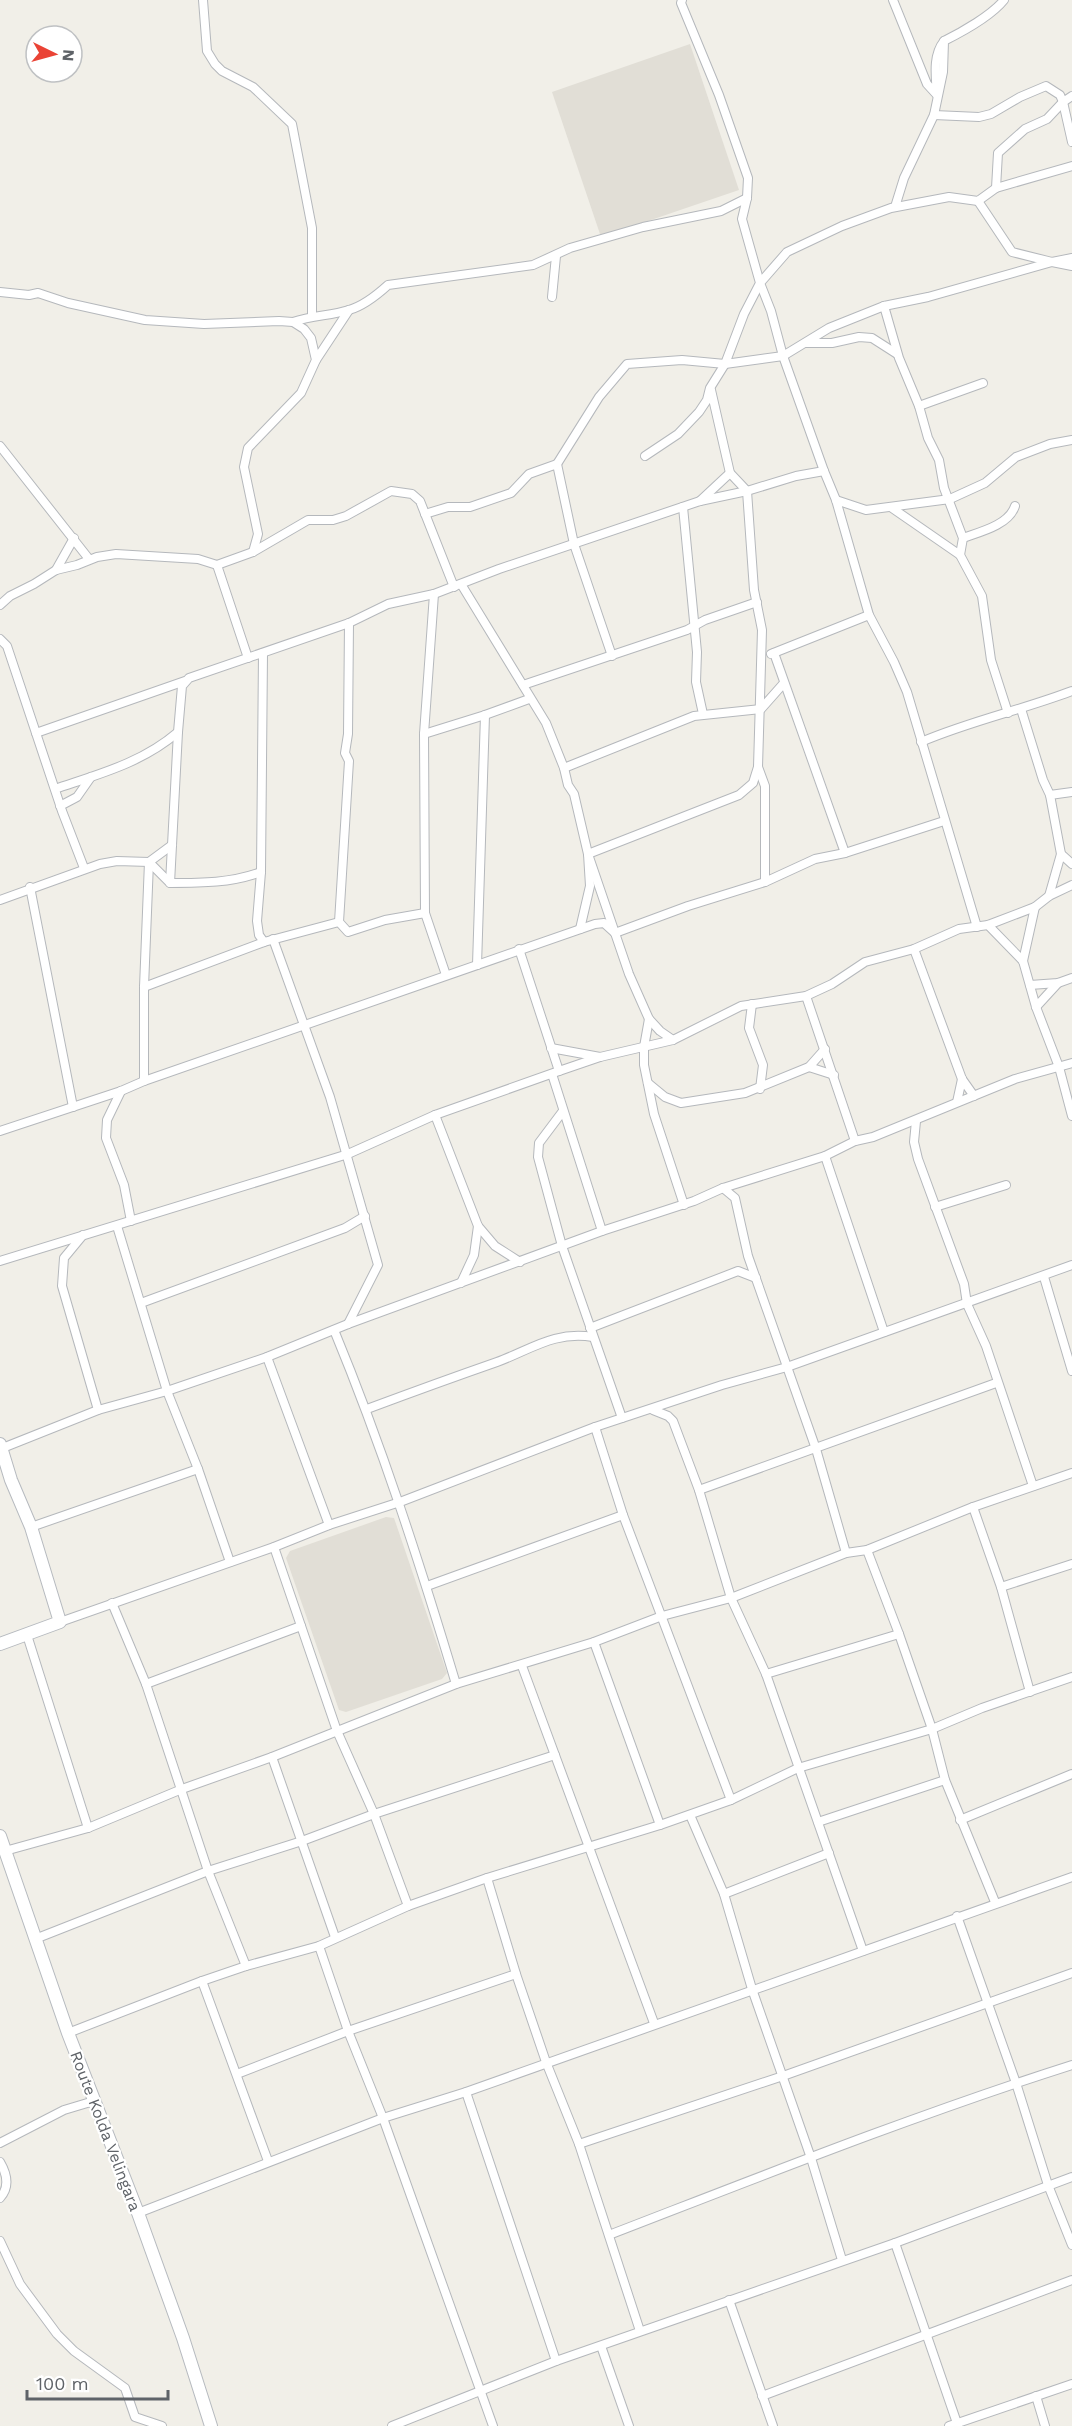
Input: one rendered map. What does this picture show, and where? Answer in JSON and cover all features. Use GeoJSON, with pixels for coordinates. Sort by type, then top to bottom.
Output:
{"type":"FeatureCollection","features":[{"type":"Feature","properties":{"kind":"main road"},"geometry":{"type":"LineString","coordinates":[[0,1644],[60,1622],[31,1527],[11,1480],[1,1448]]}},
{"type":"Feature","properties":{"kind":"main road","name":"Route Kolda Velingara"},"geometry":{"type":"LineString","coordinates":[[0,1836],[68,2033],[138,2212],[183,2338],[211,2426]]}},
{"type":"Feature","properties":{"kind":"street"},"geometry":{"type":"LineString","coordinates":[[203,0],[207,51],[216,64],[222,71],[254,87],[292,124],[312,228],[312,315]]}},
{"type":"Feature","properties":{"kind":"street"},"geometry":{"type":"LineString","coordinates":[[682,0],[681,3],[719,95],[748,178],[747,198],[742,219],[783,356],[836,500],[868,615],[894,662],[907,692],[977,927]]}},
{"type":"Feature","properties":{"kind":"street"},"geometry":{"type":"LineString","coordinates":[[893,0],[927,84],[937,95]]}},
{"type":"Feature","properties":{"kind":"street"},"geometry":{"type":"LineString","coordinates":[[895,207],[904,178],[934,115],[943,72],[944,41],[969,28],[1004,0]]}},
{"type":"Feature","properties":{"kind":"street"},"geometry":{"type":"LineString","coordinates":[[934,115],[985,116],[1046,86],[1060,95],[1072,142]]}},
{"type":"Feature","properties":{"kind":"street"},"geometry":{"type":"LineString","coordinates":[[996,189],[998,153],[1025,129],[1047,119],[1072,96]]}},
{"type":"Feature","properties":{"kind":"street"},"geometry":{"type":"LineString","coordinates":[[645,456],[690,424],[707,400],[710,388],[725,364],[744,314],[760,283],[788,252],[824,233],[895,207],[949,197],[978,201],[996,189],[1072,166]]}},
{"type":"Feature","properties":{"kind":"street"},"geometry":{"type":"LineString","coordinates":[[0,292],[29,295],[38,293],[68,303],[145,320],[204,324],[293,322],[312,315],[349,310],[378,295],[388,285],[533,265],[570,248],[643,228],[721,211],[747,198]]}},
{"type":"Feature","properties":{"kind":"street"},"geometry":{"type":"LineString","coordinates":[[978,201],[1012,252],[1072,266]]}},
{"type":"Feature","properties":{"kind":"street"},"geometry":{"type":"LineString","coordinates":[[552,297],[556,256]]}},
{"type":"Feature","properties":{"kind":"street"},"geometry":{"type":"LineString","coordinates":[[425,514],[448,507],[470,507],[511,493],[529,474],[557,464],[599,397],[627,364],[682,360],[725,364],[783,356],[829,328],[884,306],[928,297],[1072,258]]}},
{"type":"Feature","properties":{"kind":"street"},"geometry":{"type":"LineString","coordinates":[[533,265],[553,271]]}},
{"type":"Feature","properties":{"kind":"street"},"geometry":{"type":"LineString","coordinates":[[884,306],[897,354],[919,406],[928,438],[939,460],[944,488],[963,538],[960,555]]}},
{"type":"Feature","properties":{"kind":"street"},"geometry":{"type":"LineString","coordinates":[[254,552],[258,534],[244,467],[248,448],[301,393],[316,360],[349,310]]}},
{"type":"Feature","properties":{"kind":"street"},"geometry":{"type":"LineString","coordinates":[[293,322],[311,338],[316,360]]}},
{"type":"Feature","properties":{"kind":"street"},"geometry":{"type":"LineString","coordinates":[[806,343],[872,338],[897,354]]}},
{"type":"Feature","properties":{"kind":"street"},"geometry":{"type":"LineString","coordinates":[[919,406],[983,383]]}},
{"type":"Feature","properties":{"kind":"street"},"geometry":{"type":"LineString","coordinates":[[588,854],[739,795],[753,783],[758,766],[762,630],[756,602],[747,491],[730,473],[710,388]]}},
{"type":"Feature","properties":{"kind":"street"},"geometry":{"type":"LineString","coordinates":[[836,500],[866,510],[950,500],[985,483],[1016,458],[1050,444],[1072,440]]}},
{"type":"Feature","properties":{"kind":"street"},"geometry":{"type":"LineString","coordinates":[[0,446],[89,559]]}},
{"type":"Feature","properties":{"kind":"street"},"geometry":{"type":"LineString","coordinates":[[557,464],[574,544],[612,656]]}},
{"type":"Feature","properties":{"kind":"street"},"geometry":{"type":"LineString","coordinates":[[36,733],[349,623],[388,604],[434,594],[499,568],[700,501],[824,471]]}},
{"type":"Feature","properties":{"kind":"street"},"geometry":{"type":"LineString","coordinates":[[700,501],[730,473]]}},
{"type":"Feature","properties":{"kind":"street"},"geometry":{"type":"LineString","coordinates":[[0,605],[10,596],[56,570],[77,565],[89,559],[116,554],[198,559],[217,565],[254,552],[308,520],[333,520],[346,516],[391,490],[412,494],[420,501],[457,586],[546,723],[564,768],[568,785],[574,794],[588,854],[615,933],[649,1019],[660,1031],[674,1040]]}},
{"type":"Feature","properties":{"kind":"street"},"geometry":{"type":"LineString","coordinates":[[963,538],[1001,522],[1012,514],[1015,506]]}},
{"type":"Feature","properties":{"kind":"street"},"geometry":{"type":"LineString","coordinates":[[683,507],[697,652],[696,682],[703,714]]}},
{"type":"Feature","properties":{"kind":"street"},"geometry":{"type":"LineString","coordinates":[[892,508],[960,555],[982,596],[991,660],[1008,714]]}},
{"type":"Feature","properties":{"kind":"street"},"geometry":{"type":"LineString","coordinates":[[56,570],[74,538]]}},
{"type":"Feature","properties":{"kind":"street"},"geometry":{"type":"LineString","coordinates":[[217,565],[248,658]]}},
{"type":"Feature","properties":{"kind":"street"},"geometry":{"type":"LineString","coordinates":[[434,594],[424,734],[425,913],[446,975]]}},
{"type":"Feature","properties":{"kind":"street"},"geometry":{"type":"LineString","coordinates":[[523,686],[687,630],[756,602]]}},
{"type":"Feature","properties":{"kind":"street"},"geometry":{"type":"LineString","coordinates":[[762,657],[868,615]]}},
{"type":"Feature","properties":{"kind":"street"},"geometry":{"type":"LineString","coordinates":[[349,623],[348,734],[345,753],[349,760],[339,922],[348,932],[385,920],[425,913]]}},
{"type":"Feature","properties":{"kind":"street"},"geometry":{"type":"LineString","coordinates":[[0,639],[7,646],[60,806],[84,868]]}},
{"type":"Feature","properties":{"kind":"street"},"geometry":{"type":"LineString","coordinates":[[774,652],[845,854]]}},
{"type":"Feature","properties":{"kind":"street"},"geometry":{"type":"LineString","coordinates":[[263,653],[261,872],[257,921],[259,935],[264,942]]}},
{"type":"Feature","properties":{"kind":"street"},"geometry":{"type":"LineString","coordinates":[[170,883],[178,732],[185,681]]}},
{"type":"Feature","properties":{"kind":"street"},"geometry":{"type":"LineString","coordinates":[[564,768],[694,716],[761,709],[784,684]]}},
{"type":"Feature","properties":{"kind":"street"},"geometry":{"type":"LineString","coordinates":[[921,742],[979,720],[1008,714],[1072,691]]}},
{"type":"Feature","properties":{"kind":"street"},"geometry":{"type":"LineString","coordinates":[[424,734],[529,699]]}},
{"type":"Feature","properties":{"kind":"street"},"geometry":{"type":"LineString","coordinates":[[1021,709],[1043,780],[1050,795],[1061,854],[1049,896]]}},
{"type":"Feature","properties":{"kind":"street"},"geometry":{"type":"LineString","coordinates":[[477,965],[485,715]]}},
{"type":"Feature","properties":{"kind":"street"},"geometry":{"type":"LineString","coordinates":[[55,789],[142,758],[160,748],[178,732]]}},
{"type":"Feature","properties":{"kind":"street"},"geometry":{"type":"LineString","coordinates":[[758,766],[765,786],[765,882]]}},
{"type":"Feature","properties":{"kind":"street"},"geometry":{"type":"LineString","coordinates":[[60,806],[77,797],[91,777]]}},
{"type":"Feature","properties":{"kind":"street"},"geometry":{"type":"LineString","coordinates":[[753,783],[765,786]]}},
{"type":"Feature","properties":{"kind":"street"},"geometry":{"type":"LineString","coordinates":[[1050,795],[1072,792]]}},
{"type":"Feature","properties":{"kind":"street"},"geometry":{"type":"LineString","coordinates":[[615,933],[688,906],[765,882],[815,860],[845,854],[945,821]]}},
{"type":"Feature","properties":{"kind":"street"},"geometry":{"type":"LineString","coordinates":[[0,900],[84,868],[117,861],[149,862],[172,845]]}},
{"type":"Feature","properties":{"kind":"street"},"geometry":{"type":"LineString","coordinates":[[580,929],[590,886],[588,854]]}},
{"type":"Feature","properties":{"kind":"street"},"geometry":{"type":"LineString","coordinates":[[1061,854],[1072,864]]}},
{"type":"Feature","properties":{"kind":"street"},"geometry":{"type":"LineString","coordinates":[[149,862],[170,883],[212,883],[244,878],[261,872]]}},
{"type":"Feature","properties":{"kind":"street"},"geometry":{"type":"LineString","coordinates":[[144,1081],[144,987],[149,862]]}},
{"type":"Feature","properties":{"kind":"street"},"geometry":{"type":"LineString","coordinates":[[244,878],[260,888]]}},
{"type":"Feature","properties":{"kind":"street"},"geometry":{"type":"LineString","coordinates":[[0,1261],[348,1154],[435,1115],[555,1072],[600,1057],[674,1040],[695,1031],[719,1016],[752,1004],[806,996],[832,984],[865,962],[914,950],[959,929],[988,925],[1035,907],[1049,896],[1072,885]]}},
{"type":"Feature","properties":{"kind":"street"},"geometry":{"type":"LineString","coordinates":[[30,887],[73,1107]]}},
{"type":"Feature","properties":{"kind":"street"},"geometry":{"type":"LineString","coordinates":[[1023,961],[1035,907]]}},
{"type":"Feature","properties":{"kind":"street"},"geometry":{"type":"LineString","coordinates":[[144,987],[273,939],[339,922]]}},
{"type":"Feature","properties":{"kind":"street"},"geometry":{"type":"LineString","coordinates":[[0,1131],[121,1091],[305,1024],[580,929],[604,923],[615,933]]}},
{"type":"Feature","properties":{"kind":"street"},"geometry":{"type":"LineString","coordinates":[[988,925],[1023,961],[1036,1007],[1059,1067],[1072,1116]]}},
{"type":"Feature","properties":{"kind":"street"},"geometry":{"type":"LineString","coordinates":[[273,939],[305,1024],[348,1154],[378,1265],[348,1324]]}},
{"type":"Feature","properties":{"kind":"street"},"geometry":{"type":"LineString","coordinates":[[519,949],[551,1048],[563,1111],[602,1231]]}},
{"type":"Feature","properties":{"kind":"street"},"geometry":{"type":"LineString","coordinates":[[914,950],[962,1079],[974,1096]]}},
{"type":"Feature","properties":{"kind":"street"},"geometry":{"type":"LineString","coordinates":[[1030,985],[1058,983],[1072,978]]}},
{"type":"Feature","properties":{"kind":"street"},"geometry":{"type":"LineString","coordinates":[[1036,1007],[1058,983]]}},
{"type":"Feature","properties":{"kind":"street"},"geometry":{"type":"LineString","coordinates":[[806,996],[855,1141]]}},
{"type":"Feature","properties":{"kind":"street"},"geometry":{"type":"LineString","coordinates":[[752,1004],[749,1028],[761,1056],[763,1072],[760,1089]]}},
{"type":"Feature","properties":{"kind":"street"},"geometry":{"type":"LineString","coordinates":[[649,1019],[644,1047],[644,1065],[654,1114],[684,1205]]}},
{"type":"Feature","properties":{"kind":"street"},"geometry":{"type":"LineString","coordinates":[[551,1048],[600,1057]]}},
{"type":"Feature","properties":{"kind":"street"},"geometry":{"type":"LineString","coordinates":[[648,1083],[665,1097],[681,1103],[745,1093],[760,1089],[774,1080],[809,1067],[825,1049]]}},
{"type":"Feature","properties":{"kind":"street"},"geometry":{"type":"LineString","coordinates":[[1,1448],[98,1410],[167,1391],[267,1358],[348,1324],[602,1231],[684,1205],[723,1188],[825,1156],[855,1141],[873,1137],[1015,1079],[1072,1063]]}},
{"type":"Feature","properties":{"kind":"street"},"geometry":{"type":"LineString","coordinates":[[809,1067],[834,1075]]}},
{"type":"Feature","properties":{"kind":"street"},"geometry":{"type":"LineString","coordinates":[[763,1072],[774,1080]]}},
{"type":"Feature","properties":{"kind":"street"},"geometry":{"type":"LineString","coordinates":[[957,1102],[962,1079]]}},
{"type":"Feature","properties":{"kind":"street"},"geometry":{"type":"LineString","coordinates":[[121,1091],[107,1120],[106,1138],[124,1185],[131,1221]]}},
{"type":"Feature","properties":{"kind":"street"},"geometry":{"type":"LineString","coordinates":[[563,1111],[537,1149],[562,1246],[622,1418]]}},
{"type":"Feature","properties":{"kind":"street"},"geometry":{"type":"LineString","coordinates":[[435,1115],[478,1226],[495,1246],[520,1262]]}},
{"type":"Feature","properties":{"kind":"street"},"geometry":{"type":"LineString","coordinates":[[916,1120],[914,1142],[918,1160],[964,1284],[967,1304],[986,1346],[996,1383],[1033,1486]]}},
{"type":"Feature","properties":{"kind":"street"},"geometry":{"type":"LineString","coordinates":[[825,1156],[884,1332]]}},
{"type":"Feature","properties":{"kind":"street"},"geometry":{"type":"LineString","coordinates":[[935,1207],[1006,1185]]}},
{"type":"Feature","properties":{"kind":"street"},"geometry":{"type":"LineString","coordinates":[[723,1188],[735,1198],[748,1256],[816,1449],[846,1553]]}},
{"type":"Feature","properties":{"kind":"street"},"geometry":{"type":"LineString","coordinates":[[141,1303],[345,1228],[365,1216]]}},
{"type":"Feature","properties":{"kind":"street"},"geometry":{"type":"LineString","coordinates":[[117,1226],[167,1391],[198,1469],[230,1562]]}},
{"type":"Feature","properties":{"kind":"street"},"geometry":{"type":"LineString","coordinates":[[461,1283],[474,1255],[478,1226]]}},
{"type":"Feature","properties":{"kind":"street"},"geometry":{"type":"LineString","coordinates":[[345,1228],[368,1232]]}},
{"type":"Feature","properties":{"kind":"street"},"geometry":{"type":"LineString","coordinates":[[83,1234],[64,1258],[62,1286],[98,1410]]}},
{"type":"Feature","properties":{"kind":"street"},"geometry":{"type":"LineString","coordinates":[[367,1409],[533,1346],[590,1328],[738,1271],[748,1256]]}},
{"type":"Feature","properties":{"kind":"street"},"geometry":{"type":"LineString","coordinates":[[60,1622],[274,1547],[329,1525],[400,1502],[595,1427],[722,1385],[787,1367],[1044,1277],[1072,1265]]}},
{"type":"Feature","properties":{"kind":"street"},"geometry":{"type":"LineString","coordinates":[[738,1271],[756,1278]]}},
{"type":"Feature","properties":{"kind":"street"},"geometry":{"type":"LineString","coordinates":[[1044,1277],[1072,1371]]}},
{"type":"Feature","properties":{"kind":"street"},"geometry":{"type":"LineString","coordinates":[[573,1334],[590,1328]]}},
{"type":"Feature","properties":{"kind":"street"},"geometry":{"type":"LineString","coordinates":[[334,1330],[367,1409],[400,1502],[456,1684]]}},
{"type":"Feature","properties":{"kind":"street"},"geometry":{"type":"LineString","coordinates":[[267,1358],[329,1525]]}},
{"type":"Feature","properties":{"kind":"street"},"geometry":{"type":"LineString","coordinates":[[699,1490],[996,1383]]}},
{"type":"Feature","properties":{"kind":"street"},"geometry":{"type":"LineString","coordinates":[[652,1409],[668,1416],[673,1421],[699,1490],[732,1598],[766,1674],[863,1951]]}},
{"type":"Feature","properties":{"kind":"street"},"geometry":{"type":"LineString","coordinates":[[595,1427],[623,1515],[731,1800]]}},
{"type":"Feature","properties":{"kind":"street"},"geometry":{"type":"LineString","coordinates":[[31,1527],[198,1469]]}},
{"type":"Feature","properties":{"kind":"street"},"geometry":{"type":"LineString","coordinates":[[5,1851],[88,1827],[456,1684],[522,1666],[662,1616],[732,1598],[846,1553],[867,1550],[973,1507],[1072,1473]]}},
{"type":"Feature","properties":{"kind":"street"},"geometry":{"type":"LineString","coordinates":[[973,1507],[1001,1587],[1030,1692]]}},
{"type":"Feature","properties":{"kind":"street"},"geometry":{"type":"LineString","coordinates":[[427,1586],[623,1515]]}},
{"type":"Feature","properties":{"kind":"street"},"geometry":{"type":"LineString","coordinates":[[274,1547],[337,1731],[374,1814],[408,1906]]}},
{"type":"Feature","properties":{"kind":"street"},"geometry":{"type":"LineString","coordinates":[[867,1550],[932,1729],[945,1780],[995,1902]]}},
{"type":"Feature","properties":{"kind":"street"},"geometry":{"type":"LineString","coordinates":[[1001,1587],[1072,1564]]}},
{"type":"Feature","properties":{"kind":"street"},"geometry":{"type":"LineString","coordinates":[[112,1603],[146,1684],[208,1871],[246,1966]]}},
{"type":"Feature","properties":{"kind":"street"},"geometry":{"type":"LineString","coordinates":[[146,1684],[301,1626]]}},
{"type":"Feature","properties":{"kind":"street"},"geometry":{"type":"LineString","coordinates":[[766,1674],[899,1634]]}},
{"type":"Feature","properties":{"kind":"street"},"geometry":{"type":"LineString","coordinates":[[27,1635],[88,1827]]}},
{"type":"Feature","properties":{"kind":"street"},"geometry":{"type":"LineString","coordinates":[[594,1642],[660,1825]]}},
{"type":"Feature","properties":{"kind":"street"},"geometry":{"type":"LineString","coordinates":[[522,1666],[654,2024]]}},
{"type":"Feature","properties":{"kind":"street"},"geometry":{"type":"LineString","coordinates":[[68,2033],[202,1981],[319,1946],[408,1906],[487,1878],[690,1815],[731,1800],[798,1768],[932,1729],[982,1708],[1072,1677]]}},
{"type":"Feature","properties":{"kind":"street"},"geometry":{"type":"LineString","coordinates":[[36,1939],[208,1871],[555,1755]]}},
{"type":"Feature","properties":{"kind":"street"},"geometry":{"type":"LineString","coordinates":[[272,1757],[335,1937]]}},
{"type":"Feature","properties":{"kind":"street"},"geometry":{"type":"LineString","coordinates":[[960,1820],[1072,1774]]}},
{"type":"Feature","properties":{"kind":"street"},"geometry":{"type":"LineString","coordinates":[[818,1822],[945,1780]]}},
{"type":"Feature","properties":{"kind":"street"},"geometry":{"type":"LineString","coordinates":[[690,1815],[724,1894],[752,1989],[811,2158],[842,2260]]}},
{"type":"Feature","properties":{"kind":"street"},"geometry":{"type":"LineString","coordinates":[[724,1894],[829,1853]]}},
{"type":"Feature","properties":{"kind":"street"},"geometry":{"type":"LineString","coordinates":[[138,2212],[383,2118],[466,2092],[995,1902],[1072,1877]]}},
{"type":"Feature","properties":{"kind":"street"},"geometry":{"type":"LineString","coordinates":[[487,1878],[516,1974],[546,2062],[579,2144],[640,2331]]}},
{"type":"Feature","properties":{"kind":"street"},"geometry":{"type":"LineString","coordinates":[[957,1916],[1016,2082],[1048,2185],[1072,2245]]}},
{"type":"Feature","properties":{"kind":"street"},"geometry":{"type":"LineString","coordinates":[[319,1946],[493,2426]]}},
{"type":"Feature","properties":{"kind":"street"},"geometry":{"type":"LineString","coordinates":[[579,2144],[783,2076],[1072,1973]]}},
{"type":"Feature","properties":{"kind":"street"},"geometry":{"type":"LineString","coordinates":[[237,2074],[348,2031],[516,1974]]}},
{"type":"Feature","properties":{"kind":"street"},"geometry":{"type":"LineString","coordinates":[[202,1981],[268,2161]]}},
{"type":"Feature","properties":{"kind":"street"},"geometry":{"type":"LineString","coordinates":[[609,2235],[1016,2082],[1072,2065]]}},
{"type":"Feature","properties":{"kind":"street"},"geometry":{"type":"LineString","coordinates":[[466,2092],[556,2361]]}},
{"type":"Feature","properties":{"kind":"street"},"geometry":{"type":"LineString","coordinates":[[0,2143],[64,2110],[94,2101]]}},
{"type":"Feature","properties":{"kind":"street"},"geometry":{"type":"LineString","coordinates":[[0,2162],[7,2181],[6,2191],[0,2198]]}},
{"type":"Feature","properties":{"kind":"street"},"geometry":{"type":"LineString","coordinates":[[392,2426],[556,2361],[895,2243],[1072,2177]]}},
{"type":"Feature","properties":{"kind":"street"},"geometry":{"type":"LineString","coordinates":[[0,2241],[20,2284],[57,2334],[74,2351],[125,2388],[135,2417],[162,2426]]}},
{"type":"Feature","properties":{"kind":"street"},"geometry":{"type":"LineString","coordinates":[[895,2243],[955,2425],[1072,2384]]}},
{"type":"Feature","properties":{"kind":"street"},"geometry":{"type":"LineString","coordinates":[[762,2396],[1072,2280]]}},
{"type":"Feature","properties":{"kind":"street"},"geometry":{"type":"LineString","coordinates":[[729,2300],[773,2426]]}},
{"type":"Feature","properties":{"kind":"street"},"geometry":{"type":"LineString","coordinates":[[601,2346],[629,2426]]}},
{"type":"Feature","properties":{"kind":"street"},"geometry":{"type":"LineString","coordinates":[[1036,2396],[1045,2426]]}},
{"type":"Feature","properties":{"kind":"shaded area"},"geometry":{"type":"Polygon","coordinates":[[[690,44],[739,190],[601,237],[552,92],[690,44]]]}},
{"type":"Feature","properties":{"kind":"shaded area"},"geometry":{"type":"Polygon","coordinates":[[[386,1517],[394,1518],[447,1673],[442,1679],[346,1712],[339,1710],[286,1558],[290,1551],[386,1517]]]}}]}
